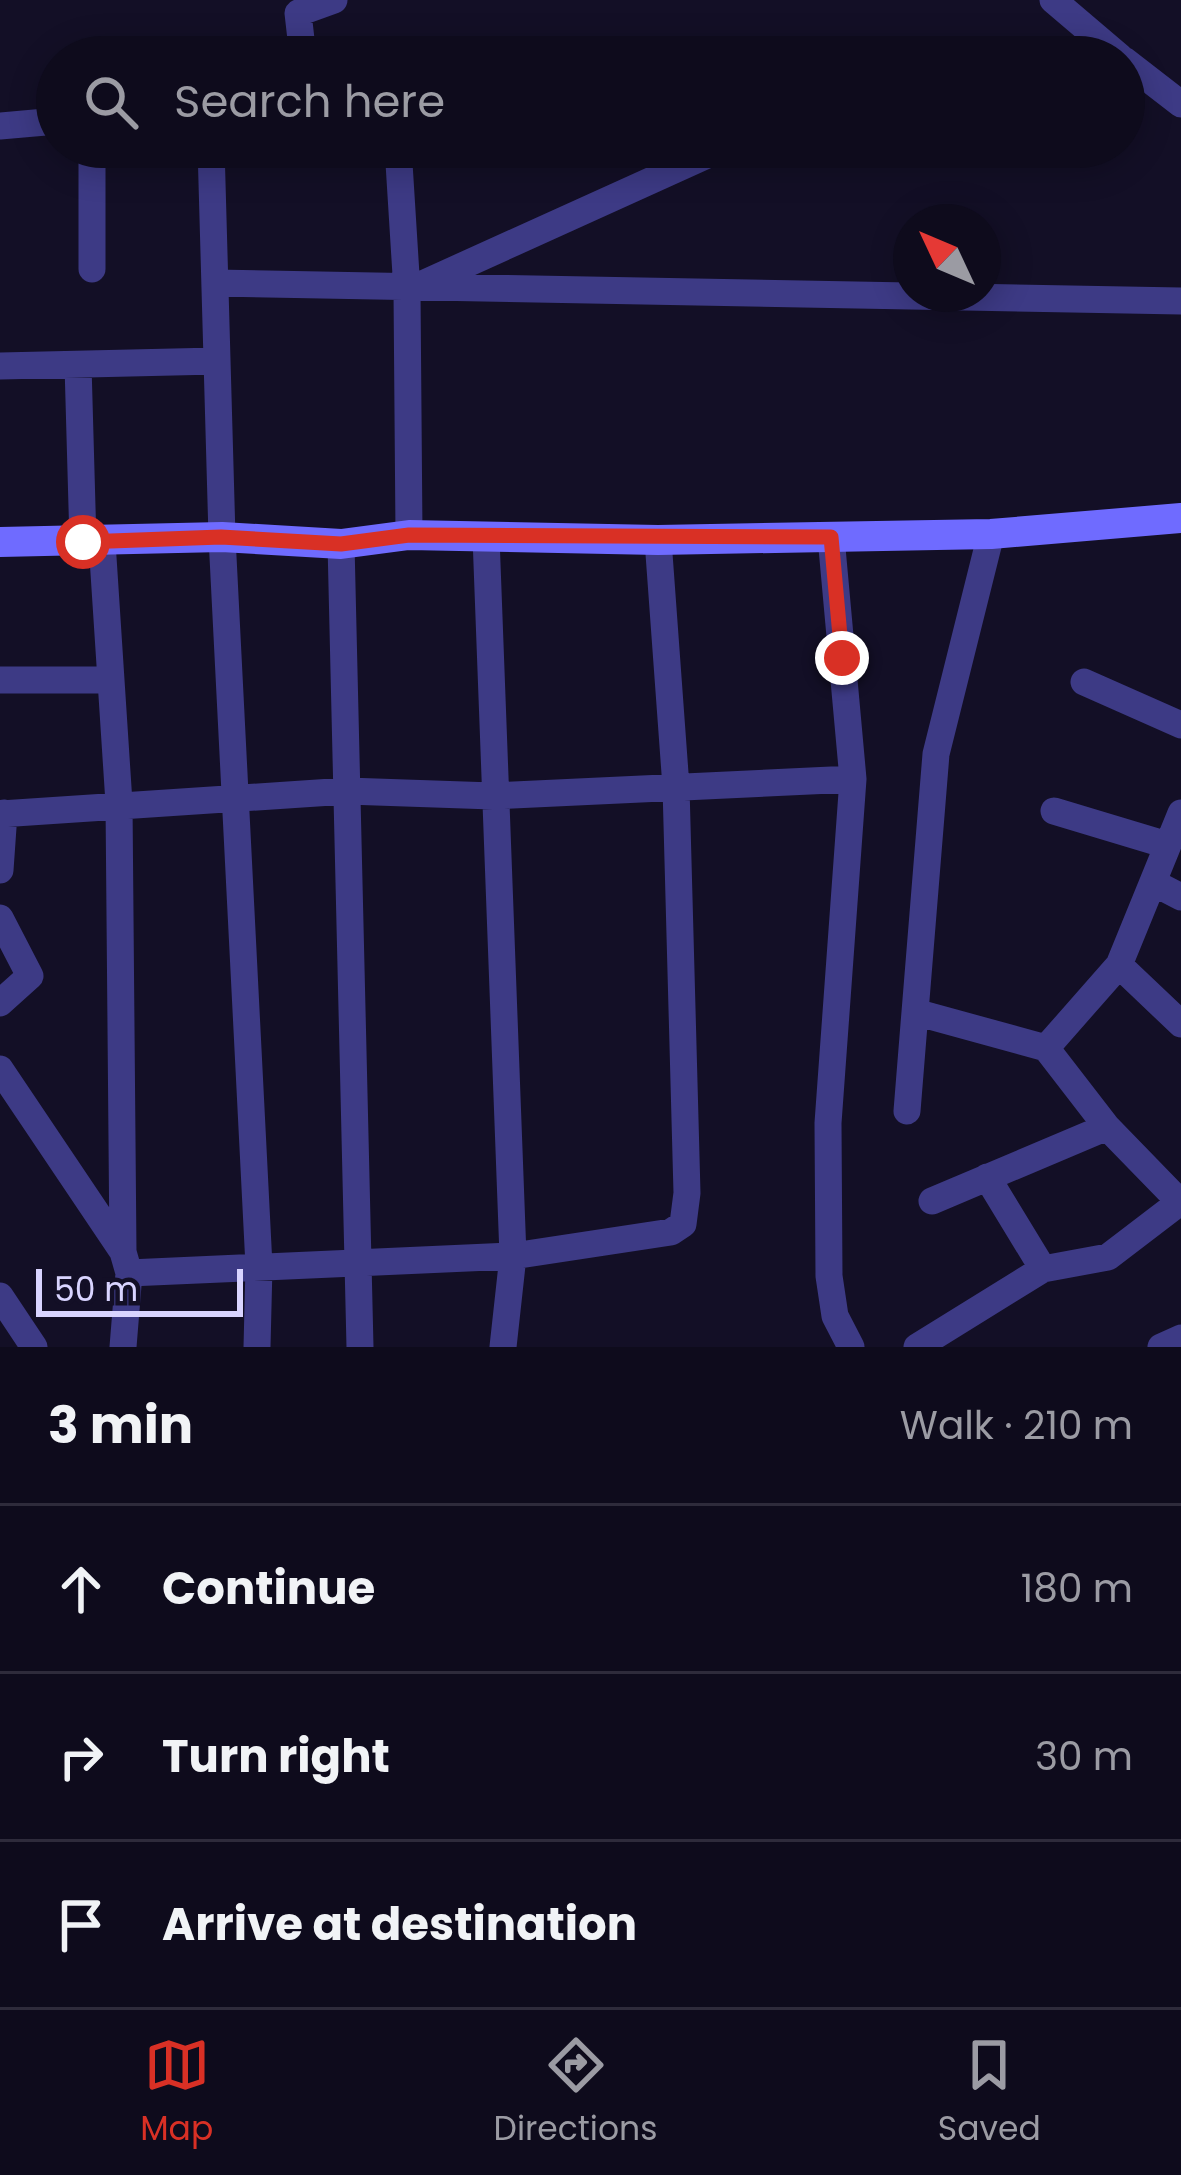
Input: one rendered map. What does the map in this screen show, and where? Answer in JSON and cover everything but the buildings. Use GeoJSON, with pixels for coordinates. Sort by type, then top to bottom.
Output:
{"type":"FeatureCollection","features":[{"type":"Feature","properties":{"kind":"street"},"geometry":{"type":"LineString","coordinates":[[301,36],[297,6],[334,0]]}},
{"type":"Feature","properties":{"kind":"street"},"geometry":{"type":"LineString","coordinates":[[1053,0],[1096,36]]}},
{"type":"Feature","properties":{"kind":"street"},"geometry":{"type":"LineString","coordinates":[[1145,76],[1181,104]]}},
{"type":"Feature","properties":{"kind":"street"},"geometry":{"type":"LineString","coordinates":[[0,126],[36,123]]}},
{"type":"Feature","properties":{"kind":"street"},"geometry":{"type":"LineString","coordinates":[[92,168],[92,269]]}},
{"type":"Feature","properties":{"kind":"street"},"geometry":{"type":"LineString","coordinates":[[212,168],[221,537],[259,1266],[257,1347]]}},
{"type":"Feature","properties":{"kind":"street"},"geometry":{"type":"LineString","coordinates":[[399,168],[407,291],[409,535]]}},
{"type":"Feature","properties":{"kind":"street"},"geometry":{"type":"LineString","coordinates":[[407,291],[679,168]]}},
{"type":"Feature","properties":{"kind":"street"},"geometry":{"type":"LineString","coordinates":[[215,283],[407,291],[1181,301]]}},
{"type":"Feature","properties":{"kind":"street"},"geometry":{"type":"LineString","coordinates":[[0,366],[218,361]]}},
{"type":"Feature","properties":{"kind":"street"},"geometry":{"type":"LineString","coordinates":[[78,365],[119,803],[126,1262],[123,1347]]}},
{"type":"Feature","properties":{"kind":"street"},"geometry":{"type":"LineString","coordinates":[[0,542],[221,537],[341,544],[409,535],[658,540],[991,534],[1181,518]]}},
{"type":"Feature","properties":{"kind":"street"},"geometry":{"type":"LineString","coordinates":[[907,1111],[937,754],[991,534]]}},
{"type":"Feature","properties":{"kind":"street"},"geometry":{"type":"LineString","coordinates":[[486,537],[513,1256],[503,1347]]}},
{"type":"Feature","properties":{"kind":"street"},"geometry":{"type":"LineString","coordinates":[[831,537],[853,779],[828,1123],[829,1276],[835,1316],[851,1347]]}},
{"type":"Feature","properties":{"kind":"street"},"geometry":{"type":"LineString","coordinates":[[126,1262],[362,1265],[513,1256],[671,1232],[682,1224],[687,1193],[676,787],[658,540]]}},
{"type":"Feature","properties":{"kind":"street"},"geometry":{"type":"LineString","coordinates":[[341,544],[362,1265],[360,1347]]}},
{"type":"Feature","properties":{"kind":"street"},"geometry":{"type":"LineString","coordinates":[[0,680],[107,680]]}},
{"type":"Feature","properties":{"kind":"street"},"geometry":{"type":"LineString","coordinates":[[1084,682],[1181,725]]}},
{"type":"Feature","properties":{"kind":"street"},"geometry":{"type":"LineString","coordinates":[[0,870],[2,813],[347,791],[493,796],[853,779]]}},
{"type":"Feature","properties":{"kind":"street"},"geometry":{"type":"LineString","coordinates":[[1054,811],[1167,845]]}},
{"type":"Feature","properties":{"kind":"street"},"geometry":{"type":"LineString","coordinates":[[1046,1048],[1119,965],[1181,813]]}},
{"type":"Feature","properties":{"kind":"street"},"geometry":{"type":"LineString","coordinates":[[1154,883],[1181,897]]}},
{"type":"Feature","properties":{"kind":"street"},"geometry":{"type":"LineString","coordinates":[[0,918],[30,976],[0,1003]]}},
{"type":"Feature","properties":{"kind":"street"},"geometry":{"type":"LineString","coordinates":[[1119,965],[1181,1024]]}},
{"type":"Feature","properties":{"kind":"street"},"geometry":{"type":"LineString","coordinates":[[915,1012],[1046,1048],[1107,1127],[1180,1202],[1108,1257],[1043,1269],[917,1347]]}},
{"type":"Feature","properties":{"kind":"street"},"geometry":{"type":"LineString","coordinates":[[0,1069],[126,1262]]}},
{"type":"Feature","properties":{"kind":"street"},"geometry":{"type":"LineString","coordinates":[[932,1201],[1107,1127]]}},
{"type":"Feature","properties":{"kind":"street"},"geometry":{"type":"LineString","coordinates":[[987,1177],[1043,1269]]}},
{"type":"Feature","properties":{"kind":"street"},"geometry":{"type":"LineString","coordinates":[[0,1296],[34,1347]]}},
{"type":"Feature","properties":{"kind":"street"},"geometry":{"type":"LineString","coordinates":[[1161,1347],[1181,1339]]}},
{"type":"Feature","properties":{"kind":"route"},"geometry":{"type":"LineString","coordinates":[[83,542],[221,537],[341,544],[409,535],[658,540],[831,537],[842,658]]}}]}
